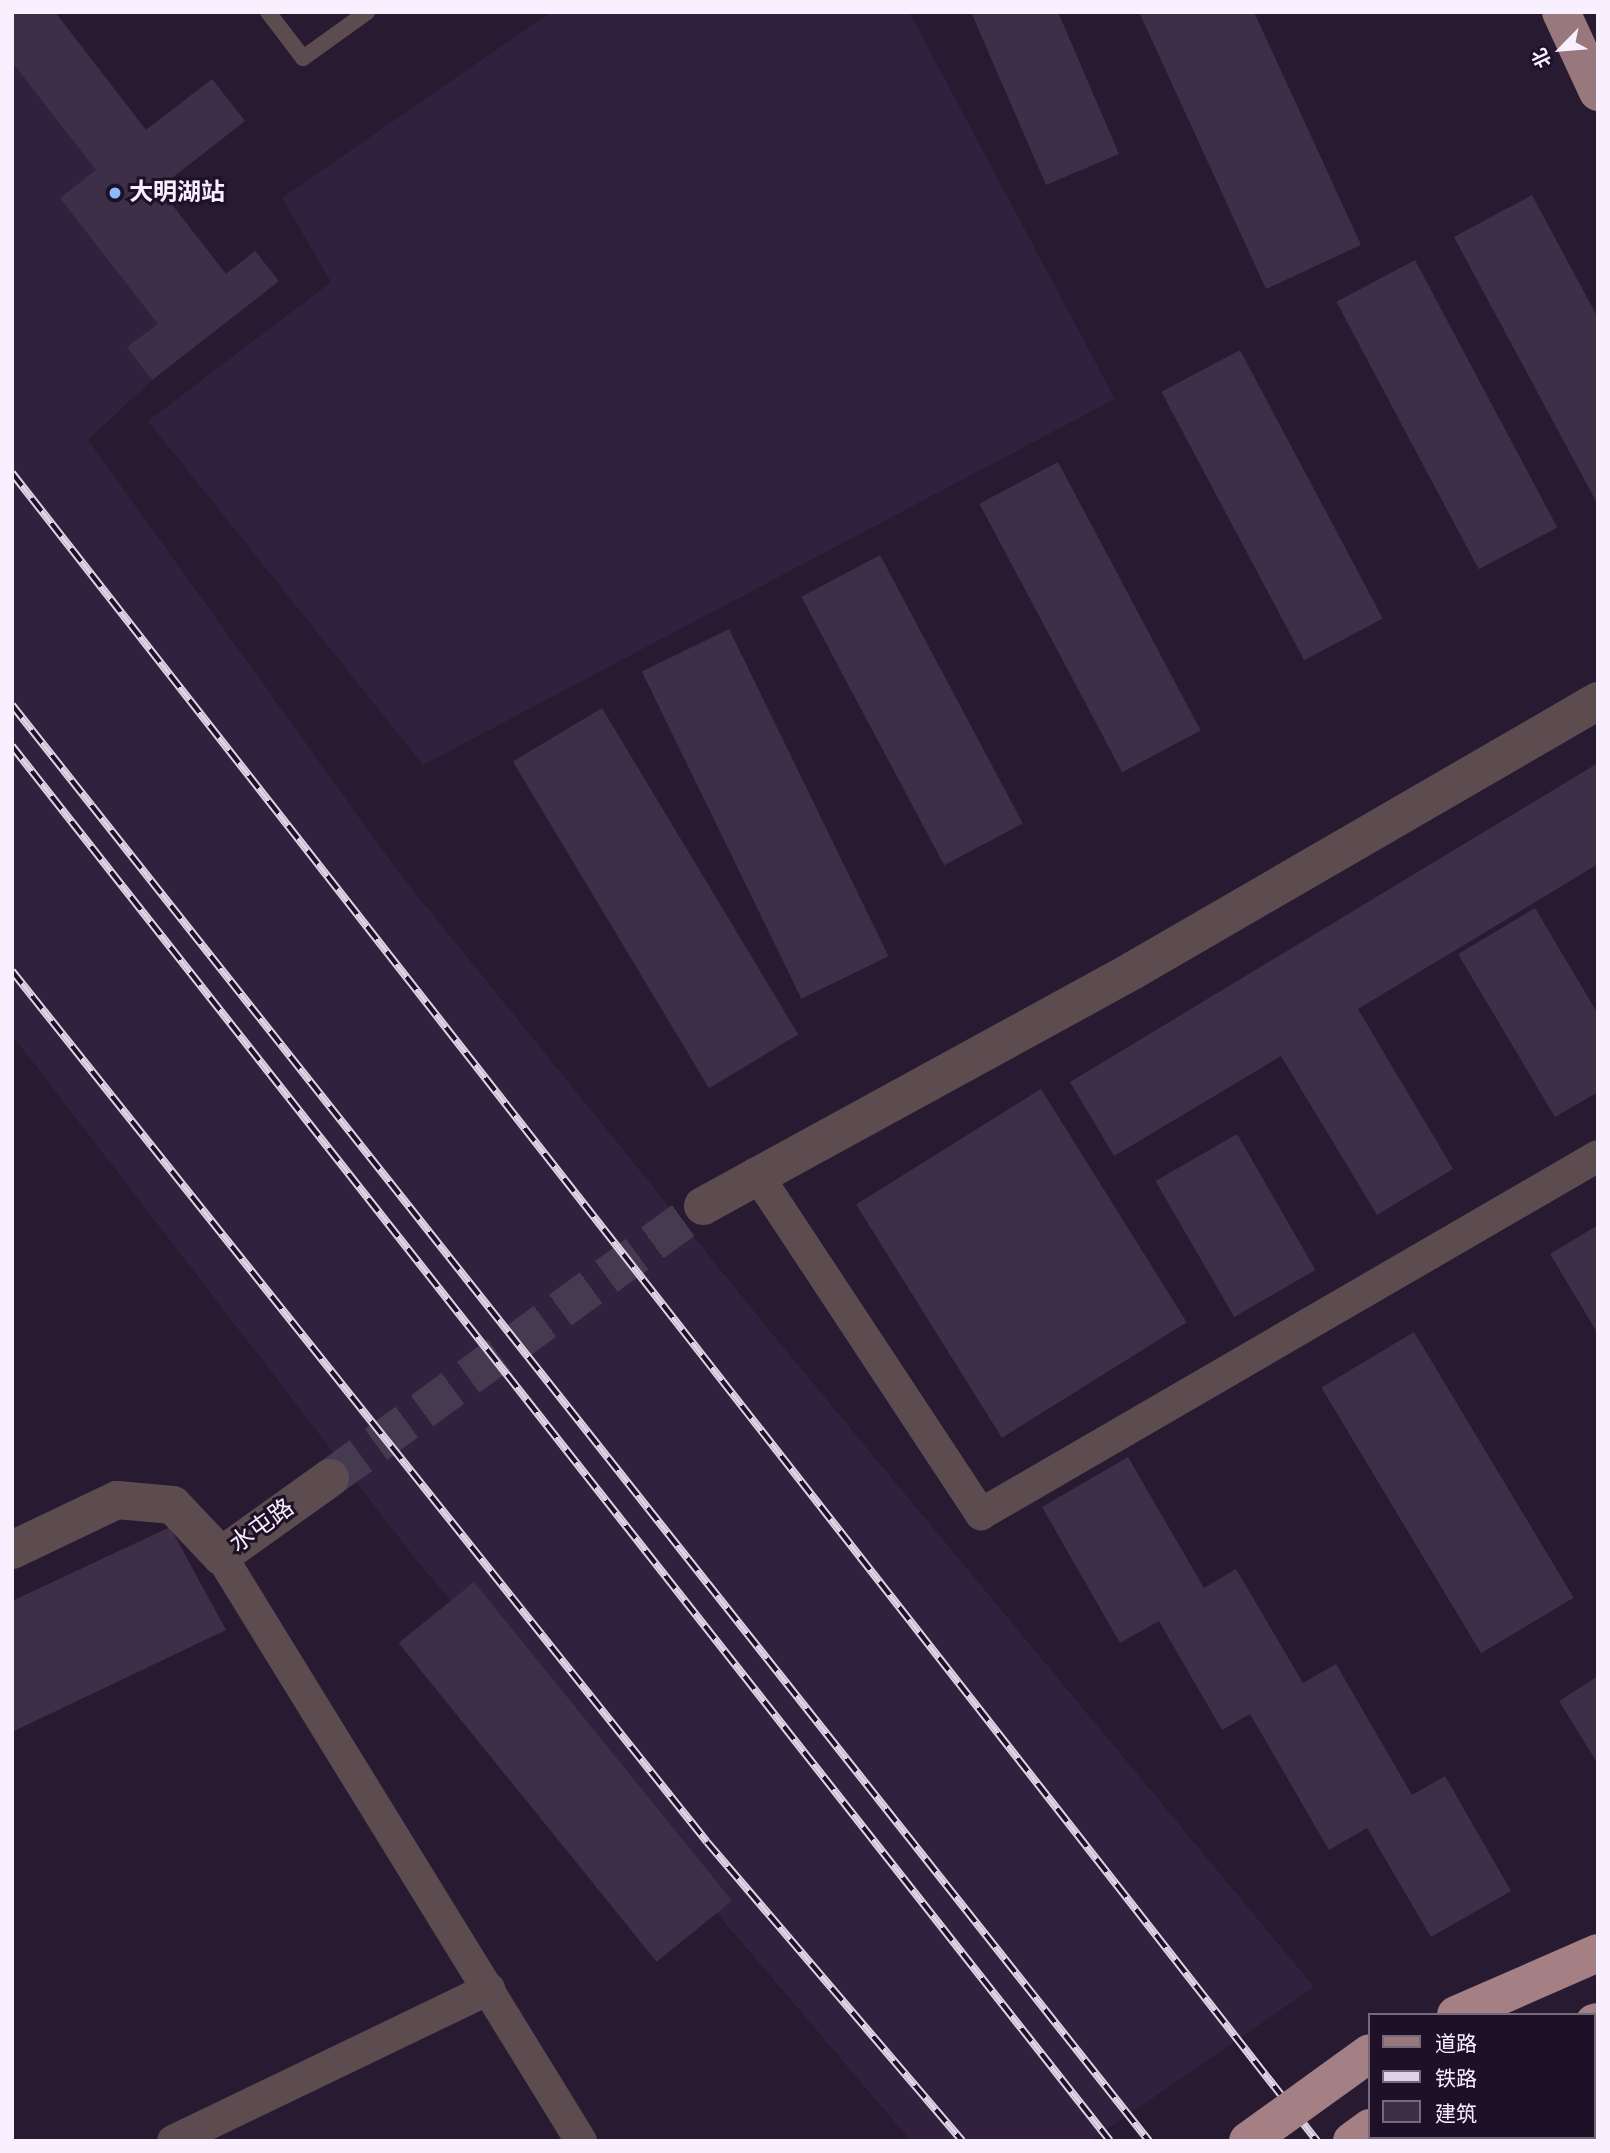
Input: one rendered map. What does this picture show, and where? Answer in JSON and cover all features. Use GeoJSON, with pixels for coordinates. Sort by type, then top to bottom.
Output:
{"type":"FeatureCollection","features":[{"type":"Feature","properties":{"kind":"highway"},"geometry":{"type":"LineString","coordinates":[[1461,2013],[1598,1953]]}},
{"type":"Feature","properties":{"kind":"highway"},"geometry":{"type":"LineString","coordinates":[[1248,2141],[1368,2054]]}},
{"type":"Feature","properties":{"kind":"highway"},"geometry":{"type":"LineString","coordinates":[[1352,2141],[1368,2129]]}},
{"type":"Feature","properties":{"kind":"main road"},"geometry":{"type":"LineString","coordinates":[[1561,12],[1598,92]]}},
{"type":"Feature","properties":{"kind":"street"},"geometry":{"type":"LineString","coordinates":[[704,1206],[756,1174],[1132,971],[1598,701]]}},
{"type":"Feature","properties":{"kind":"street"},"geometry":{"type":"LineString","coordinates":[[756,1174],[981,1514],[1598,1156]]}},
{"type":"Feature","properties":{"kind":"street","name":"水屯路"},"geometry":{"type":"LineString","coordinates":[[12,1550],[117,1500],[173,1505],[221,1556],[330,1478]]}},
{"type":"Feature","properties":{"kind":"street"},"geometry":{"type":"LineString","coordinates":[[221,1556],[581,2141]]}},
{"type":"Feature","properties":{"kind":"street"},"geometry":{"type":"LineString","coordinates":[[173,2141],[489,1989]]}},
{"type":"Feature","properties":{"kind":"lane"},"geometry":{"type":"LineString","coordinates":[[268,12],[303,58],[367,12]]}},
{"type":"Feature","properties":{"kind":"shaded area","name":"大明湖站"},"geometry":{"type":"Polygon","coordinates":[[[12,12],[55,12],[146,130],[212,79],[245,121],[159,188],[226,274],[255,251],[279,281],[152,380],[88,440],[399,873],[778,1341],[1314,1987],[1090,2141],[911,2141],[417,1561],[12,1035],[12,12]]]}},
{"type":"Feature","properties":{"kind":"shaded area"},"geometry":{"type":"Polygon","coordinates":[[[551,12],[909,12],[1115,399],[423,765],[148,421],[331,282],[282,198],[551,12]]]}},
{"type":"Feature","properties":{"kind":"building","name":"大明湖站"},"geometry":{"type":"Polygon","coordinates":[[[12,12],[55,12],[146,130],[212,79],[245,121],[159,188],[226,274],[255,251],[279,281],[152,380],[127,347],[158,324],[60,198],[96,170],[12,62],[12,12]]]}},
{"type":"Feature","properties":{"kind":"building"},"geometry":{"type":"Polygon","coordinates":[[[971,12],[1058,12],[1119,154],[1046,185],[971,12]]]}},
{"type":"Feature","properties":{"kind":"building"},"geometry":{"type":"Polygon","coordinates":[[[1139,12],[1254,12],[1361,245],[1266,289],[1139,12]]]}},
{"type":"Feature","properties":{"kind":"building"},"geometry":{"type":"Polygon","coordinates":[[[1532,195],[1598,318],[1598,505],[1454,237],[1532,195]]]}},
{"type":"Feature","properties":{"kind":"building"},"geometry":{"type":"Polygon","coordinates":[[[1415,260],[1557,528],[1479,569],[1336,302],[1415,260]]]}},
{"type":"Feature","properties":{"kind":"building"},"geometry":{"type":"Polygon","coordinates":[[[1240,350],[1383,618],[1304,660],[1161,392],[1240,350]]]}},
{"type":"Feature","properties":{"kind":"building"},"geometry":{"type":"Polygon","coordinates":[[[1058,462],[1201,730],[1122,772],[979,504],[1058,462]]]}},
{"type":"Feature","properties":{"kind":"building"},"geometry":{"type":"Polygon","coordinates":[[[880,555],[1023,823],[944,865],[801,597],[880,555]]]}},
{"type":"Feature","properties":{"kind":"building"},"geometry":{"type":"Polygon","coordinates":[[[729,629],[889,956],[801,999],[642,672],[729,629]]]}},
{"type":"Feature","properties":{"kind":"building"},"geometry":{"type":"Polygon","coordinates":[[[602,708],[798,1035],[709,1088],[513,762],[602,708]]]}},
{"type":"Feature","properties":{"kind":"building"},"geometry":{"type":"Polygon","coordinates":[[[1598,763],[1598,864],[1358,1009],[1453,1169],[1377,1215],[1281,1056],[1114,1156],[1070,1082],[1598,763]]]}},
{"type":"Feature","properties":{"kind":"building"},"geometry":{"type":"Polygon","coordinates":[[[1535,908],[1598,1014],[1598,1092],[1555,1117],[1458,954],[1535,908]]]}},
{"type":"Feature","properties":{"kind":"building"},"geometry":{"type":"Polygon","coordinates":[[[1041,1089],[1187,1322],[1002,1438],[856,1205],[1041,1089]]]}},
{"type":"Feature","properties":{"kind":"building"},"geometry":{"type":"Polygon","coordinates":[[[1237,1134],[1316,1270],[1234,1317],[1156,1181],[1237,1134]]]}},
{"type":"Feature","properties":{"kind":"building"},"geometry":{"type":"Polygon","coordinates":[[[1598,1225],[1598,1334],[1550,1254],[1598,1225]]]}},
{"type":"Feature","properties":{"kind":"building"},"geometry":{"type":"Polygon","coordinates":[[[1414,1332],[1574,1598],[1481,1653],[1321,1388],[1414,1332]]]}},
{"type":"Feature","properties":{"kind":"building"},"geometry":{"type":"Polygon","coordinates":[[[1128,1457],[1204,1588],[1236,1569],[1303,1683],[1336,1664],[1412,1795],[1445,1776],[1511,1891],[1431,1937],[1367,1828],[1329,1850],[1250,1714],[1222,1730],[1159,1621],[1120,1643],[1042,1507],[1128,1457]]]}},
{"type":"Feature","properties":{"kind":"building"},"geometry":{"type":"Polygon","coordinates":[[[170,1527],[226,1630],[12,1732],[12,1601],[170,1527]]]}},
{"type":"Feature","properties":{"kind":"building"},"geometry":{"type":"Polygon","coordinates":[[[474,1582],[732,1901],[657,1962],[399,1643],[474,1582]]]}},
{"type":"Feature","properties":{"kind":"building"},"geometry":{"type":"Polygon","coordinates":[[[1598,1676],[1598,1764],[1559,1701],[1598,1676]]]}},
{"type":"Feature","properties":{"kind":"tunnel"},"geometry":{"type":"LineString","coordinates":[[330,1478],[703,1206]]}},
{"type":"Feature","properties":{"kind":"railway"},"geometry":{"type":"LineString","coordinates":[[12,473],[1317,2141]]}},
{"type":"Feature","properties":{"kind":"railway"},"geometry":{"type":"LineString","coordinates":[[12,705],[1149,2141]]}},
{"type":"Feature","properties":{"kind":"railway"},"geometry":{"type":"LineString","coordinates":[[12,746],[1110,2141]]}},
{"type":"Feature","properties":{"kind":"railway"},"geometry":{"type":"LineString","coordinates":[[12,971],[707,1842],[962,2141]]}},
{"type":"Feature","properties":{"kind":"place","name":"大明湖站"},"geometry":{"type":"Point","coordinates":[115,193]}}]}
